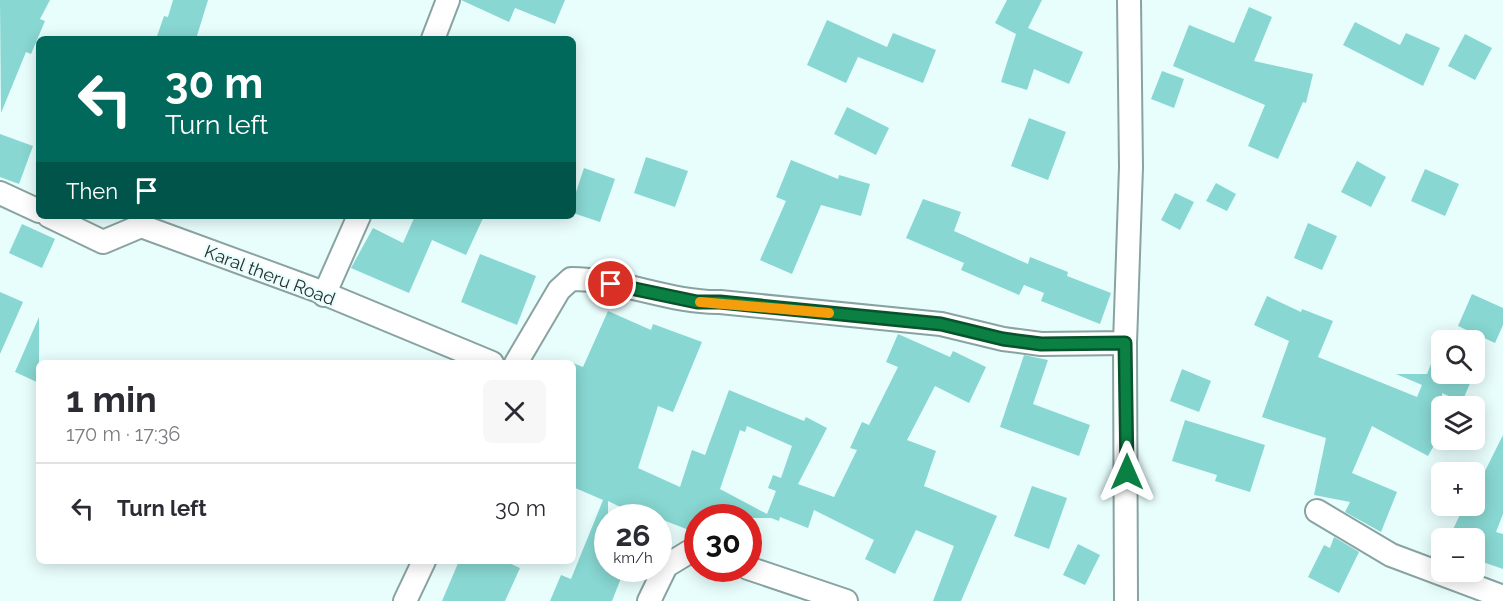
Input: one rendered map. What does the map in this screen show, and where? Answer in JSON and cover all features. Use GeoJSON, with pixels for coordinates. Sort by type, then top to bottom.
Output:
{"type":"FeatureCollection","features":[{"type":"Feature","properties":{"kind":"street"},"geometry":{"type":"LineString","coordinates":[[434,36],[448,0]]}},
{"type":"Feature","properties":{"kind":"street"},"geometry":{"type":"LineString","coordinates":[[1126,601],[1125,343],[1131,167],[1129,0]]}},
{"type":"Feature","properties":{"kind":"street"},"geometry":{"type":"LineString","coordinates":[[0,193],[36,210]]}},
{"type":"Feature","properties":{"kind":"street","name":"Karal theru Road"},"geometry":{"type":"LineString","coordinates":[[55,219],[103,242],[141,226],[324,295],[485,360]]}},
{"type":"Feature","properties":{"kind":"street"},"geometry":{"type":"LineString","coordinates":[[324,295],[357,219]]}},
{"type":"Feature","properties":{"kind":"street"},"geometry":{"type":"LineString","coordinates":[[518,360],[559,290],[571,279],[590,279],[697,302],[720,302],[941,324],[1003,339],[1041,344],[1125,343]]}},
{"type":"Feature","properties":{"kind":"street"},"geometry":{"type":"LineString","coordinates":[[1317,511],[1391,555],[1503,597]]}},
{"type":"Feature","properties":{"kind":"street"},"geometry":{"type":"LineString","coordinates":[[649,601],[666,566],[684,555]]}},
{"type":"Feature","properties":{"kind":"street"},"geometry":{"type":"LineString","coordinates":[[405,601],[423,564]]}},
{"type":"Feature","properties":{"kind":"street"},"geometry":{"type":"LineString","coordinates":[[762,573],[846,601]]}},
{"type":"Feature","properties":{"kind":"building"},"geometry":{"type":"Polygon","coordinates":[[[0,0],[50,0],[40,19],[45,21],[39,36],[36,36],[31,54],[26,52],[1,113],[0,0]]]}},
{"type":"Feature","properties":{"kind":"building"},"geometry":{"type":"Polygon","coordinates":[[[173,0],[208,0],[197,36],[157,36],[164,16],[168,17],[173,0]]]}},
{"type":"Feature","properties":{"kind":"building"},"geometry":{"type":"Polygon","coordinates":[[[461,0],[565,0],[555,24],[515,8],[509,22],[461,0]]]}},
{"type":"Feature","properties":{"kind":"building"},"geometry":{"type":"Polygon","coordinates":[[[1007,0],[1042,0],[1028,28],[1083,52],[1069,84],[1034,69],[1027,90],[1001,82],[1016,34],[995,23],[1007,0]]]}},
{"type":"Feature","properties":{"kind":"building"},"geometry":{"type":"Polygon","coordinates":[[[1249,7],[1272,17],[1254,61],[1313,74],[1306,103],[1303,102],[1278,159],[1248,146],[1265,105],[1173,66],[1189,25],[1234,43],[1249,7]]]}},
{"type":"Feature","properties":{"kind":"building"},"geometry":{"type":"Polygon","coordinates":[[[827,20],[887,47],[893,33],[936,50],[923,83],[858,57],[846,83],[807,65],[827,20]]]}},
{"type":"Feature","properties":{"kind":"building"},"geometry":{"type":"Polygon","coordinates":[[[1355,22],[1400,45],[1406,33],[1440,48],[1423,86],[1343,45],[1355,22]]]}},
{"type":"Feature","properties":{"kind":"building"},"geometry":{"type":"Polygon","coordinates":[[[1465,34],[1492,48],[1475,80],[1448,66],[1465,34]]]}},
{"type":"Feature","properties":{"kind":"building"},"geometry":{"type":"Polygon","coordinates":[[[1162,71],[1184,79],[1174,108],[1151,99],[1162,71]]]}},
{"type":"Feature","properties":{"kind":"building"},"geometry":{"type":"Polygon","coordinates":[[[847,107],[889,128],[876,155],[834,134],[847,107]]]}},
{"type":"Feature","properties":{"kind":"building"},"geometry":{"type":"Polygon","coordinates":[[[1029,118],[1066,132],[1048,180],[1011,166],[1029,118]]]}},
{"type":"Feature","properties":{"kind":"building"},"geometry":{"type":"Polygon","coordinates":[[[0,134],[33,146],[19,184],[0,177],[0,134]]]}},
{"type":"Feature","properties":{"kind":"building"},"geometry":{"type":"Polygon","coordinates":[[[646,157],[688,171],[675,207],[634,193],[646,157]]]}},
{"type":"Feature","properties":{"kind":"building"},"geometry":{"type":"Polygon","coordinates":[[[791,160],[838,179],[839,175],[870,184],[861,216],[821,205],[792,274],[760,260],[786,201],[776,197],[791,160]]]}},
{"type":"Feature","properties":{"kind":"building"},"geometry":{"type":"Polygon","coordinates":[[[1357,161],[1386,177],[1371,207],[1341,192],[1357,161]]]}},
{"type":"Feature","properties":{"kind":"building"},"geometry":{"type":"Polygon","coordinates":[[[584,168],[615,179],[600,222],[576,214],[576,192],[584,168]]]}},
{"type":"Feature","properties":{"kind":"building"},"geometry":{"type":"Polygon","coordinates":[[[1425,169],[1459,184],[1445,216],[1411,201],[1425,169]]]}},
{"type":"Feature","properties":{"kind":"building"},"geometry":{"type":"Polygon","coordinates":[[[1216,183],[1236,194],[1227,211],[1206,201],[1216,183]]]}},
{"type":"Feature","properties":{"kind":"building"},"geometry":{"type":"Polygon","coordinates":[[[1175,193],[1194,202],[1180,230],[1161,220],[1175,193]]]}},
{"type":"Feature","properties":{"kind":"building"},"geometry":{"type":"Polygon","coordinates":[[[923,199],[961,212],[954,231],[1028,264],[1030,257],[1068,272],[1067,276],[1111,293],[1100,324],[1041,301],[1044,293],[1024,285],[1019,295],[961,270],[964,263],[906,238],[923,199]]]}},
{"type":"Feature","properties":{"kind":"building"},"geometry":{"type":"Polygon","coordinates":[[[414,219],[483,219],[466,255],[432,240],[409,293],[351,268],[373,228],[403,243],[414,219]]]}},
{"type":"Feature","properties":{"kind":"building"},"geometry":{"type":"Polygon","coordinates":[[[1308,223],[1337,236],[1322,270],[1294,258],[1308,223]]]}},
{"type":"Feature","properties":{"kind":"building"},"geometry":{"type":"Polygon","coordinates":[[[22,224],[55,239],[42,268],[9,253],[22,224]]]}},
{"type":"Feature","properties":{"kind":"building"},"geometry":{"type":"Polygon","coordinates":[[[480,254],[536,276],[517,325],[461,302],[480,254]]]}},
{"type":"Feature","properties":{"kind":"building"},"geometry":{"type":"Polygon","coordinates":[[[0,292],[23,302],[0,354],[0,292]]]}},
{"type":"Feature","properties":{"kind":"building"},"geometry":{"type":"Polygon","coordinates":[[[1472,294],[1503,308],[1503,325],[1495,343],[1485,338],[1485,330],[1467,330],[1458,326],[1472,294]]]}},
{"type":"Feature","properties":{"kind":"building"},"geometry":{"type":"Polygon","coordinates":[[[1267,296],[1301,312],[1302,309],[1333,321],[1318,357],[1417,397],[1422,385],[1396,374],[1427,374],[1431,364],[1431,384],[1470,384],[1465,396],[1449,396],[1442,393],[1442,396],[1431,396],[1431,450],[1428,456],[1372,426],[1352,473],[1397,492],[1381,532],[1345,512],[1350,502],[1314,495],[1326,438],[1262,417],[1289,341],[1254,325],[1267,296]]]}},
{"type":"Feature","properties":{"kind":"building"},"geometry":{"type":"Polygon","coordinates":[[[608,311],[651,330],[653,324],[702,342],[673,412],[658,406],[638,468],[680,487],[692,450],[705,455],[729,390],[804,421],[806,417],[827,428],[798,484],[834,497],[857,450],[850,448],[862,422],[869,425],[898,367],[886,362],[898,334],[950,357],[953,351],[986,367],[969,403],[935,386],[907,440],[936,451],[924,486],[997,516],[961,601],[933,601],[954,546],[916,530],[895,574],[865,559],[874,540],[814,510],[808,528],[780,517],[779,521],[762,518],[762,511],[767,514],[776,491],[768,488],[773,475],[781,478],[792,446],[747,426],[745,432],[740,430],[720,489],[748,504],[684,504],[684,528],[672,523],[672,504],[614,504],[608,501],[608,504],[601,504],[603,500],[576,488],[576,364],[583,367],[608,311]]]}},
{"type":"Feature","properties":{"kind":"building"},"geometry":{"type":"Polygon","coordinates":[[[39,317],[39,360],[36,360],[36,382],[15,372],[39,317]]]}},
{"type":"Feature","properties":{"kind":"building"},"geometry":{"type":"Polygon","coordinates":[[[1024,355],[1048,360],[1033,404],[1090,425],[1079,456],[1000,427],[1024,355]]]}},
{"type":"Feature","properties":{"kind":"building"},"geometry":{"type":"Polygon","coordinates":[[[1182,369],[1211,381],[1199,412],[1170,401],[1182,369]]]}},
{"type":"Feature","properties":{"kind":"building"},"geometry":{"type":"Polygon","coordinates":[[[1185,420],[1265,445],[1250,492],[1215,481],[1217,475],[1172,461],[1185,420]]]}},
{"type":"Feature","properties":{"kind":"building"},"geometry":{"type":"Polygon","coordinates":[[[1503,435],[1503,514],[1496,532],[1503,534],[1503,569],[1485,563],[1485,528],[1454,528],[1459,516],[1485,516],[1485,471],[1503,435]]]}},
{"type":"Feature","properties":{"kind":"building"},"geometry":{"type":"Polygon","coordinates":[[[1032,486],[1067,498],[1049,549],[1014,536],[1032,486]]]}},
{"type":"Feature","properties":{"kind":"building"},"geometry":{"type":"Polygon","coordinates":[[[594,522],[594,582],[619,582],[612,601],[550,601],[561,575],[571,579],[594,522]]]}},
{"type":"Feature","properties":{"kind":"building"},"geometry":{"type":"Polygon","coordinates":[[[1334,537],[1359,552],[1339,593],[1308,577],[1324,545],[1330,548],[1334,537]]]}},
{"type":"Feature","properties":{"kind":"building"},"geometry":{"type":"Polygon","coordinates":[[[1078,544],[1100,555],[1085,585],[1063,575],[1078,544]]]}},
{"type":"Feature","properties":{"kind":"building"},"geometry":{"type":"Polygon","coordinates":[[[458,564],[511,564],[520,568],[505,601],[442,601],[458,564]]]}},
{"type":"Feature","properties":{"kind":"slow traffic"},"geometry":{"type":"LineString","coordinates":[[700,302],[829,313]]}},
{"type":"Feature","properties":{"kind":"route"},"geometry":{"type":"LineString","coordinates":[[611,284],[697,302],[720,302],[941,324],[1003,339],[1041,344],[1125,343],[1127,472]]}}]}
